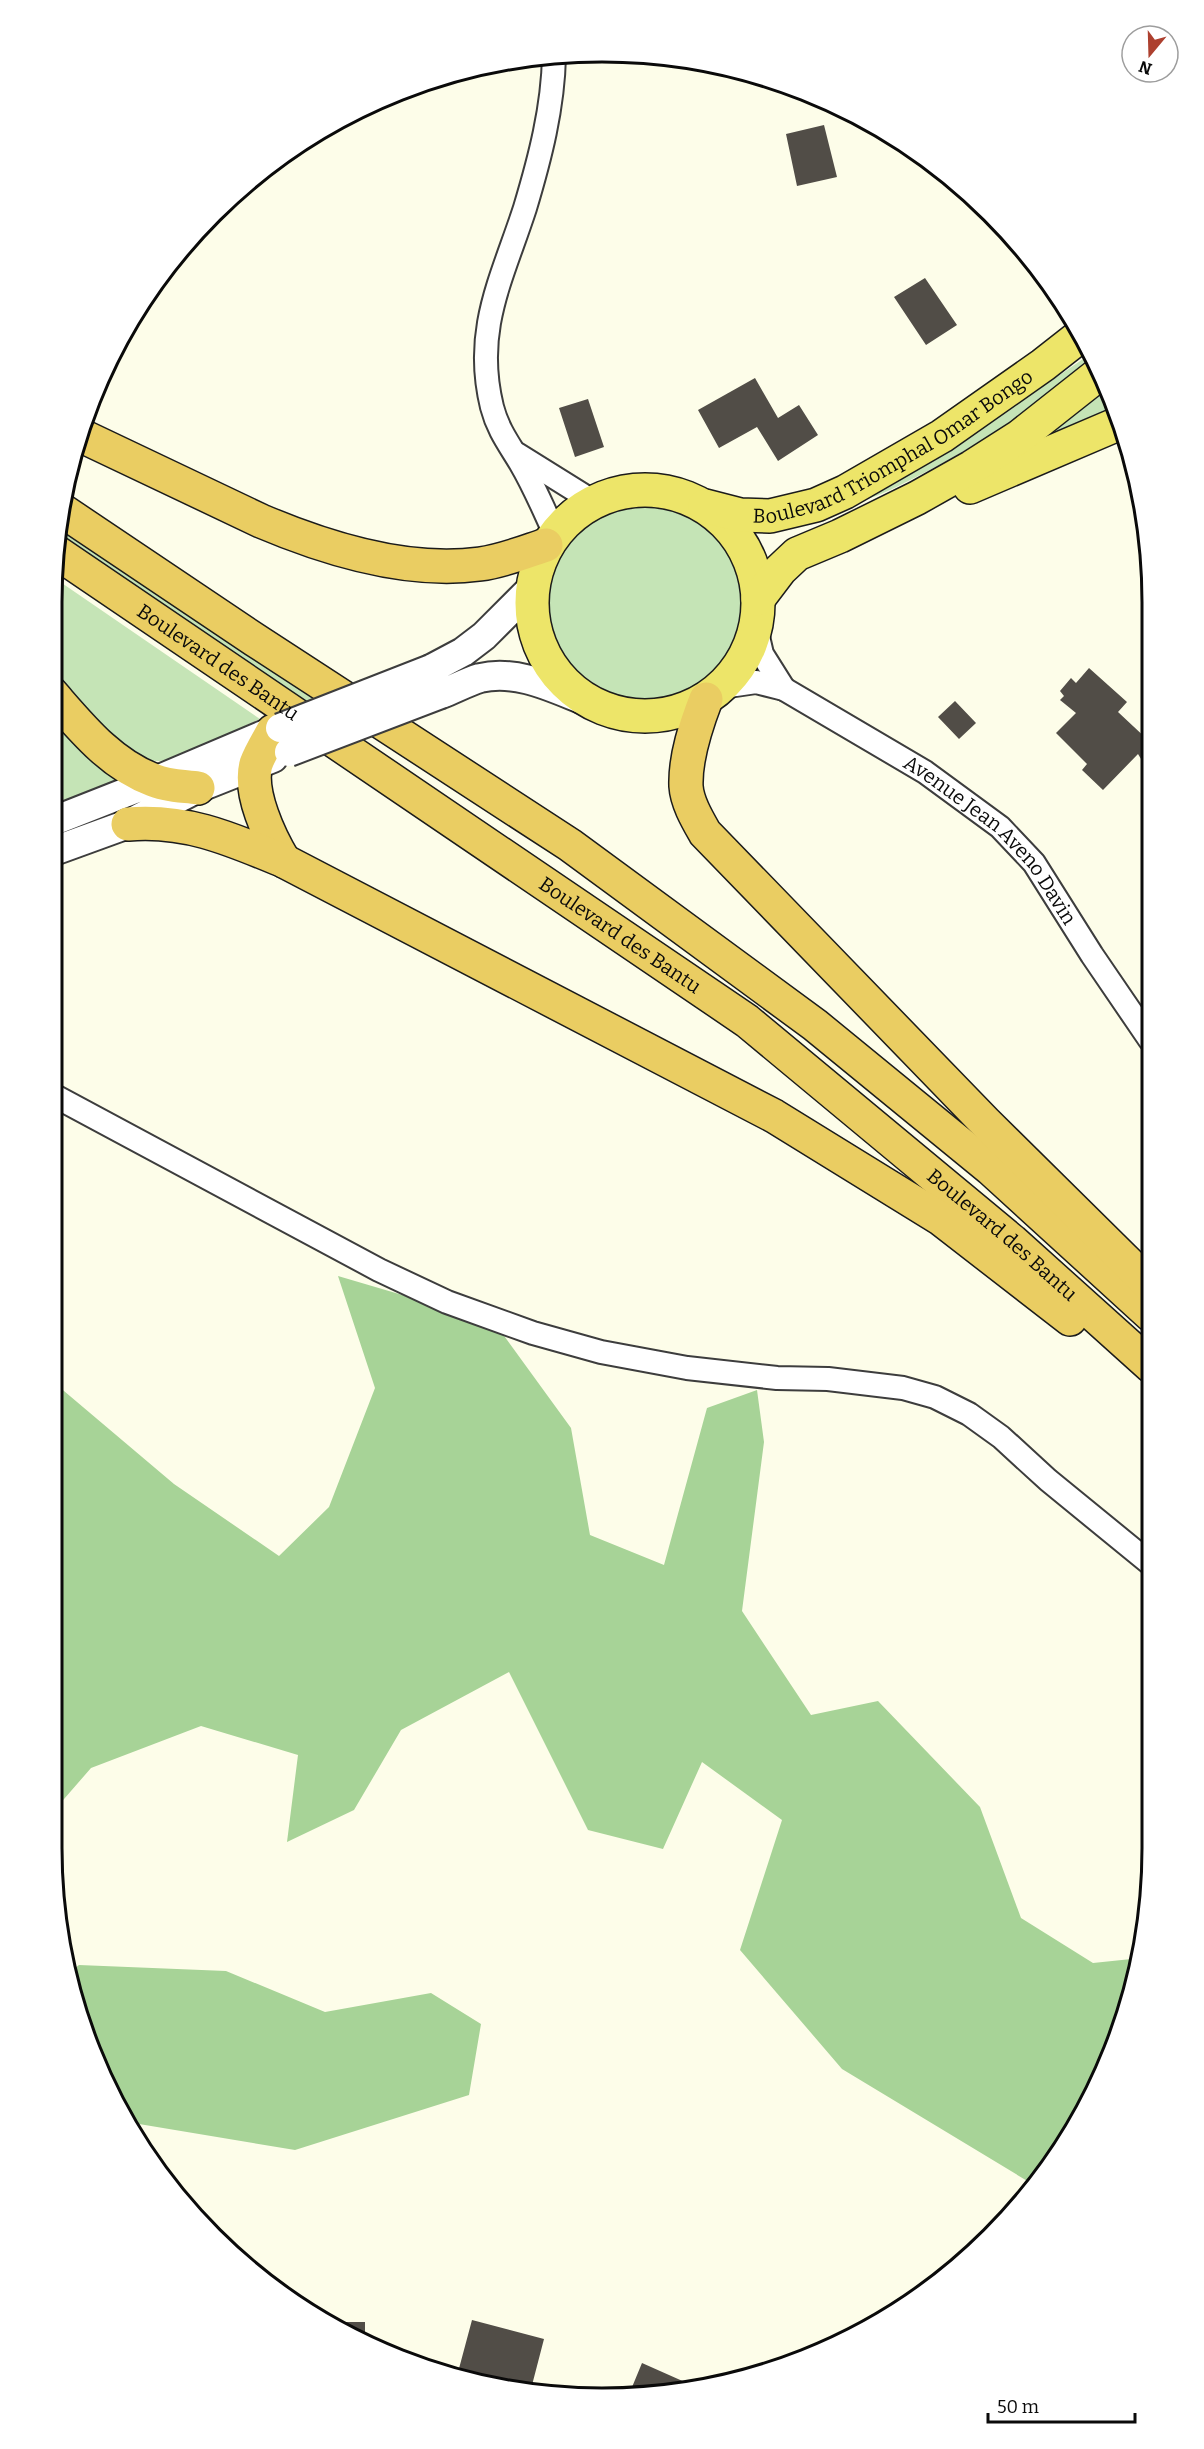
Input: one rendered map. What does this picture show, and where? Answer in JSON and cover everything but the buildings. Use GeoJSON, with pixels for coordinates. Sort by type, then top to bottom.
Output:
{"type":"FeatureCollection","features":[{"type":"Feature","properties":{"kind":"highway"},"geometry":{"type":"LineString","coordinates":[[87,438],[270,525],[342,549],[417,563],[470,565],[502,560],[551,539]]}},
{"type":"Feature","properties":{"kind":"highway","name":"Boulevard des Bantu"},"geometry":{"type":"LineString","coordinates":[[69,515],[255,640],[570,845],[806,1018],[991,1169],[1142,1307]]}},
{"type":"Feature","properties":{"kind":"highway","name":"Boulevard des Bantu"},"geometry":{"type":"LineString","coordinates":[[64,557],[747,1021],[1012,1241],[1142,1357]]}},
{"type":"Feature","properties":{"kind":"highway"},"geometry":{"type":"LineString","coordinates":[[714,693],[693,732],[686,786],[694,813],[705,833],[985,1122],[1142,1277]]}},
{"type":"Feature","properties":{"kind":"highway"},"geometry":{"type":"LineString","coordinates":[[62,705],[102,748],[135,772],[154,782],[198,788]]}},
{"type":"Feature","properties":{"kind":"highway"},"geometry":{"type":"LineString","coordinates":[[281,737],[256,765],[256,792],[270,838],[284,861]]}},
{"type":"Feature","properties":{"kind":"highway"},"geometry":{"type":"LineString","coordinates":[[128,824],[154,821],[198,828],[284,861],[774,1116],[941,1219],[1142,1376]]}},
{"type":"Feature","properties":{"kind":"main road","name":"Boulevard Triomphal Omar Bongo"},"geometry":{"type":"LineString","coordinates":[[551,539],[569,519],[594,502],[636,490],[666,493],[718,510],[756,517],[790,513],[816,505],[844,492],[942,436],[1075,340]]}},
{"type":"Feature","properties":{"kind":"main road"},"geometry":{"type":"LineString","coordinates":[[942,436],[983,420],[1081,352]]}},
{"type":"Feature","properties":{"kind":"main road"},"geometry":{"type":"LineString","coordinates":[[551,539],[537,569],[532,588],[531,610],[535,632],[543,653],[555,672],[571,689],[589,702],[605,709],[639,716],[674,713],[714,693],[743,660],[757,614],[780,570],[797,554],[840,536],[917,498],[972,467],[1019,437],[1094,379]]}},
{"type":"Feature","properties":{"kind":"main road"},"geometry":{"type":"LineString","coordinates":[[840,536],[903,515],[1113,426]]}},
{"type":"Feature","properties":{"kind":"main road"},"geometry":{"type":"LineString","coordinates":[[694,502],[723,522],[735,535],[752,565],[757,614]]}},
{"type":"Feature","properties":{"kind":"street"},"geometry":{"type":"LineString","coordinates":[[551,539],[536,492],[501,434],[488,386],[485,344],[493,303],[525,207],[543,141],[551,107],[554,64]]}},
{"type":"Feature","properties":{"kind":"street"},"geometry":{"type":"LineString","coordinates":[[513,452],[594,502]]}},
{"type":"Feature","properties":{"kind":"street"},"geometry":{"type":"LineString","coordinates":[[436,682],[463,652],[484,636],[532,588]]}},
{"type":"Feature","properties":{"kind":"street"},"geometry":{"type":"LineString","coordinates":[[757,614],[762,654],[784,689]]}},
{"type":"Feature","properties":{"kind":"street"},"geometry":{"type":"LineString","coordinates":[[62,818],[154,782],[436,682],[494,676],[514,677],[538,682],[589,702]]}},
{"type":"Feature","properties":{"kind":"street"},"geometry":{"type":"LineString","coordinates":[[714,693],[756,681],[784,689]]}},
{"type":"Feature","properties":{"kind":"street","name":"Avenue Jean Aveno Davin"},"geometry":{"type":"LineString","coordinates":[[784,689],[925,772],[1000,827],[1034,863],[1092,956],[1142,1028]]}},
{"type":"Feature","properties":{"kind":"street"},"geometry":{"type":"LineString","coordinates":[[62,848],[128,824],[198,788],[256,765]]}},
{"type":"Feature","properties":{"kind":"street"},"geometry":{"type":"LineString","coordinates":[[62,1100],[379,1270],[447,1302],[533,1333],[602,1352],[687,1368],[777,1378],[828,1379],[903,1388],[935,1397],[969,1414],[1001,1437],[1048,1480],[1142,1557]]}},
{"type":"Feature","properties":{"kind":"green space"},"geometry":{"type":"Polygon","coordinates":[[[1083,359],[1088,366],[987,437],[905,483],[863,500],[942,456],[1083,359]]]}},
{"type":"Feature","properties":{"kind":"green space"},"geometry":{"type":"Polygon","coordinates":[[[1100,394],[1109,416],[1031,449],[1100,394]]]}},
{"type":"Feature","properties":{"kind":"green space"},"geometry":{"type":"Polygon","coordinates":[[[655,505],[691,516],[714,533],[726,548],[735,565],[741,583],[741,621],[735,639],[726,656],[714,671],[699,683],[682,692],[664,698],[635,699],[599,688],[570,664],[559,648],[549,621],[548,592],[559,556],[583,527],[599,516],[626,506],[655,505]]]}},
{"type":"Feature","properties":{"kind":"green space"},"geometry":{"type":"Polygon","coordinates":[[[67,526],[329,704],[310,711],[65,543],[67,526]]]}},
{"type":"Feature","properties":{"kind":"green space"},"geometry":{"type":"Polygon","coordinates":[[[63,584],[260,719],[179,756],[158,761],[143,758],[128,751],[113,740],[62,685],[63,584]]]}},
{"type":"Feature","properties":{"kind":"green space"},"geometry":{"type":"Polygon","coordinates":[[[62,716],[124,778],[62,804],[62,716]]]}},
{"type":"Feature","properties":{"kind":"green space"},"geometry":{"type":"Polygon","coordinates":[[[338,1276],[494,1322],[571,1428],[590,1535],[664,1565],[707,1408],[757,1390],[764,1442],[742,1611],[811,1715],[878,1701],[980,1807],[1021,1918],[1093,1963],[1130,1959],[1114,2021],[1087,2086],[1051,2147],[1027,2181],[842,2069],[740,1950],[782,1820],[702,1762],[663,1849],[588,1830],[509,1672],[401,1730],[354,1810],[287,1842],[298,1755],[201,1726],[91,1768],[62,1801],[62,1389],[174,1484],[279,1556],[329,1507],[375,1388],[338,1276]]]}},
{"type":"Feature","properties":{"kind":"green space"},"geometry":{"type":"Polygon","coordinates":[[[79,1965],[226,1971],[325,2012],[431,1993],[481,2024],[469,2095],[295,2150],[138,2124],[117,2086],[103,2054],[90,2021],[76,1968],[79,1965]]]}}]}
